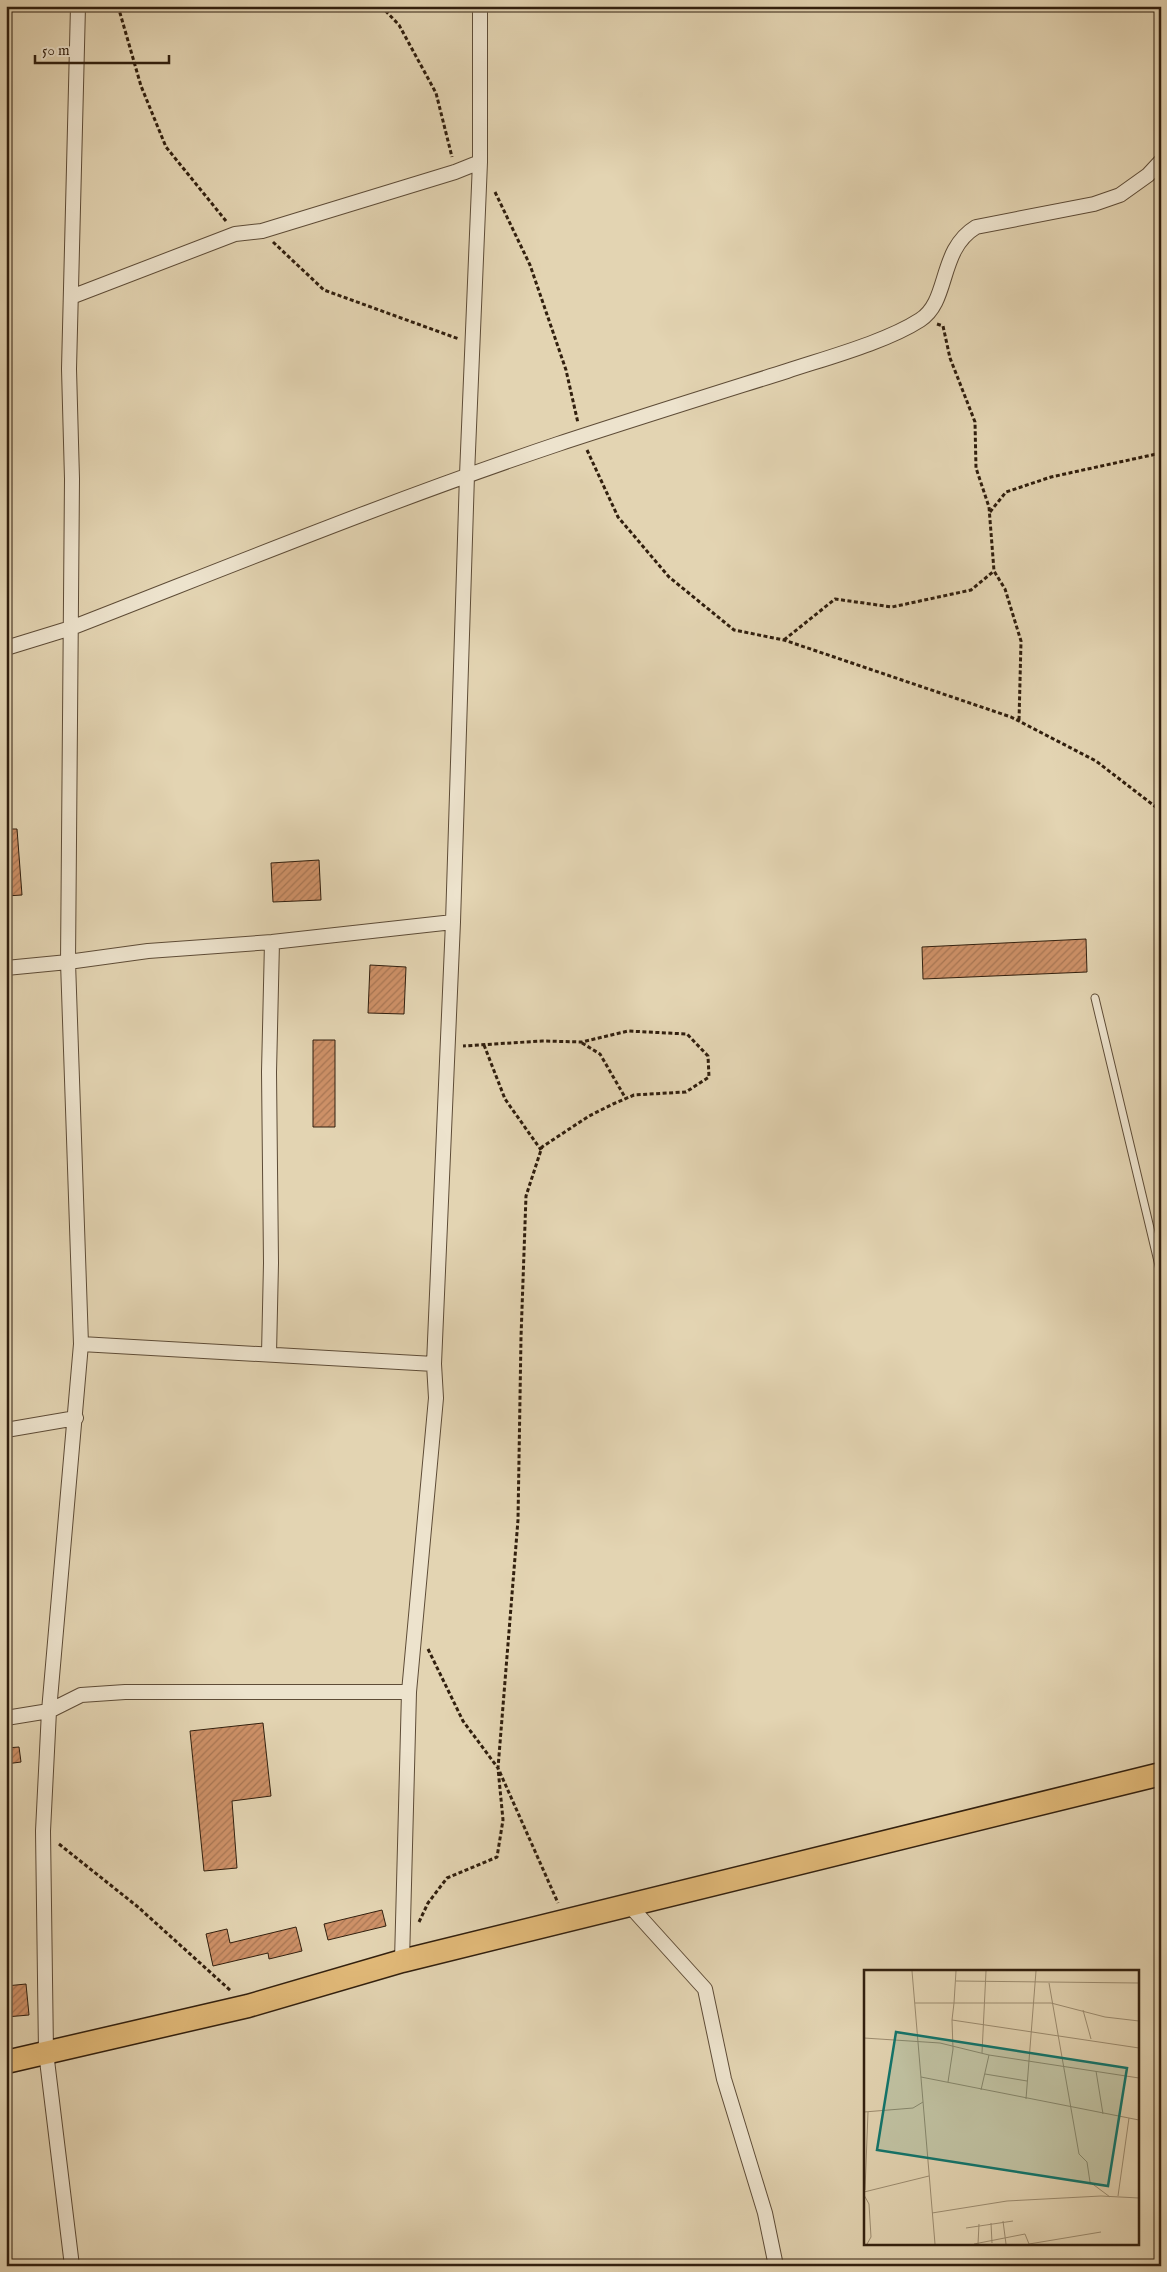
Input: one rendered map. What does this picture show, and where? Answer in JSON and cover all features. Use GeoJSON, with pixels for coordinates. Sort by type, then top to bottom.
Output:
{"type":"FeatureCollection","features":[{"type":"Feature","properties":{"kind":"main road"},"geometry":{"type":"LineString","coordinates":[[6,2062],[248,2006],[402,1961],[1161,1774]]}},
{"type":"Feature","properties":{"kind":"street"},"geometry":{"type":"LineString","coordinates":[[72,2266],[46,2052],[43,1830],[49,1711],[81,1344],[68,962],[71,298],[78,6]]}},
{"type":"Feature","properties":{"kind":"street"},"geometry":{"type":"LineString","coordinates":[[402,1961],[409,1692],[436,1398],[434,1364],[453,922],[467,475],[480,162],[480,6]]}},
{"type":"Feature","properties":{"kind":"street"},"geometry":{"type":"LineString","coordinates":[[6,648],[71,628],[467,475],[827,358],[902,330],[922,319],[934,307],[946,268],[959,241],[966,233],[976,227],[1094,204],[1120,195],[1148,175],[1161,161]]}},
{"type":"Feature","properties":{"kind":"street"},"geometry":{"type":"LineString","coordinates":[[71,298],[235,234],[262,231],[455,172],[480,162]]}},
{"type":"Feature","properties":{"kind":"street"},"geometry":{"type":"LineString","coordinates":[[6,968],[148,951],[272,942],[453,922]]}},
{"type":"Feature","properties":{"kind":"street"},"geometry":{"type":"LineString","coordinates":[[268,1354],[272,1263],[269,1072],[272,942]]}},
{"type":"Feature","properties":{"kind":"street"},"geometry":{"type":"LineString","coordinates":[[81,1344],[434,1364]]}},
{"type":"Feature","properties":{"kind":"street"},"geometry":{"type":"LineString","coordinates":[[6,1430],[76,1418]]}},
{"type":"Feature","properties":{"kind":"street"},"geometry":{"type":"LineString","coordinates":[[6,1718],[49,1711],[81,1696],[125,1692],[409,1692]]}},
{"type":"Feature","properties":{"kind":"street"},"geometry":{"type":"LineString","coordinates":[[630,1906],[705,1989],[724,2079],[765,2213],[776,2266]]}},
{"type":"Feature","properties":{"kind":"lane"},"geometry":{"type":"LineString","coordinates":[[1095,998],[1161,1274]]}},
{"type":"Feature","properties":{"kind":"path"},"geometry":{"type":"LineString","coordinates":[[118,6],[141,86],[166,147],[235,234]]}},
{"type":"Feature","properties":{"kind":"path"},"geometry":{"type":"LineString","coordinates":[[381,6],[398,25],[436,93],[455,172]]}},
{"type":"Feature","properties":{"kind":"path"},"geometry":{"type":"LineString","coordinates":[[480,162],[530,265],[566,370],[582,437],[618,517],[669,577],[734,630],[784,640],[1019,721],[1096,761],[1161,811]]}},
{"type":"Feature","properties":{"kind":"path"},"geometry":{"type":"LineString","coordinates":[[262,231],[324,290],[472,344]]}},
{"type":"Feature","properties":{"kind":"path"},"geometry":{"type":"LineString","coordinates":[[922,319],[942,326],[950,358],[975,422],[976,468],[990,513],[994,571],[1005,589],[1021,641],[1019,721]]}},
{"type":"Feature","properties":{"kind":"path"},"geometry":{"type":"LineString","coordinates":[[990,513],[1006,492],[1051,477],[1161,452]]}},
{"type":"Feature","properties":{"kind":"path"},"geometry":{"type":"LineString","coordinates":[[784,640],[835,599],[892,607],[971,590],[994,571]]}},
{"type":"Feature","properties":{"kind":"path"},"geometry":{"type":"LineString","coordinates":[[417,1928],[428,1903],[448,1878],[497,1857],[503,1820],[498,1768],[518,1520],[521,1337],[526,1196],[542,1147],[589,1116],[626,1098],[639,1095],[686,1092],[709,1077],[708,1056],[687,1034],[628,1031],[582,1042],[447,1047]]}},
{"type":"Feature","properties":{"kind":"path"},"geometry":{"type":"LineString","coordinates":[[582,1042],[600,1054],[626,1098]]}},
{"type":"Feature","properties":{"kind":"path"},"geometry":{"type":"LineString","coordinates":[[484,1045],[504,1099],[541,1150]]}},
{"type":"Feature","properties":{"kind":"path"},"geometry":{"type":"LineString","coordinates":[[415,1622],[463,1721],[498,1768],[566,1922]]}},
{"type":"Feature","properties":{"kind":"path"},"geometry":{"type":"LineString","coordinates":[[43,1830],[138,1907],[248,2006]]}},
{"type":"Feature","properties":{"kind":"building"},"geometry":{"type":"Polygon","coordinates":[[[6,829],[17,829],[22,895],[6,896],[6,829]]]}},
{"type":"Feature","properties":{"kind":"building"},"geometry":{"type":"Polygon","coordinates":[[[319,860],[321,900],[273,902],[271,863],[319,860]]]}},
{"type":"Feature","properties":{"kind":"building"},"geometry":{"type":"Polygon","coordinates":[[[1086,939],[1087,972],[923,979],[922,947],[1086,939]]]}},
{"type":"Feature","properties":{"kind":"building"},"geometry":{"type":"Polygon","coordinates":[[[370,965],[406,967],[404,1014],[368,1013],[370,965]]]}},
{"type":"Feature","properties":{"kind":"building"},"geometry":{"type":"Polygon","coordinates":[[[313,1040],[335,1040],[335,1127],[313,1127],[313,1040]]]}},
{"type":"Feature","properties":{"kind":"building"},"geometry":{"type":"Polygon","coordinates":[[[263,1723],[271,1796],[232,1801],[237,1868],[204,1871],[190,1731],[263,1723]]]}},
{"type":"Feature","properties":{"kind":"building"},"geometry":{"type":"Polygon","coordinates":[[[19,1747],[21,1762],[6,1764],[6,1748],[19,1747]]]}},
{"type":"Feature","properties":{"kind":"building"},"geometry":{"type":"Polygon","coordinates":[[[382,1910],[386,1926],[328,1940],[324,1924],[382,1910]]]}},
{"type":"Feature","properties":{"kind":"building"},"geometry":{"type":"Polygon","coordinates":[[[296,1927],[302,1951],[269,1959],[268,1953],[213,1966],[206,1934],[227,1929],[230,1943],[296,1927]]]}},
{"type":"Feature","properties":{"kind":"building"},"geometry":{"type":"Polygon","coordinates":[[[26,1984],[29,2015],[6,2017],[6,1986],[26,1984]]]}}]}
